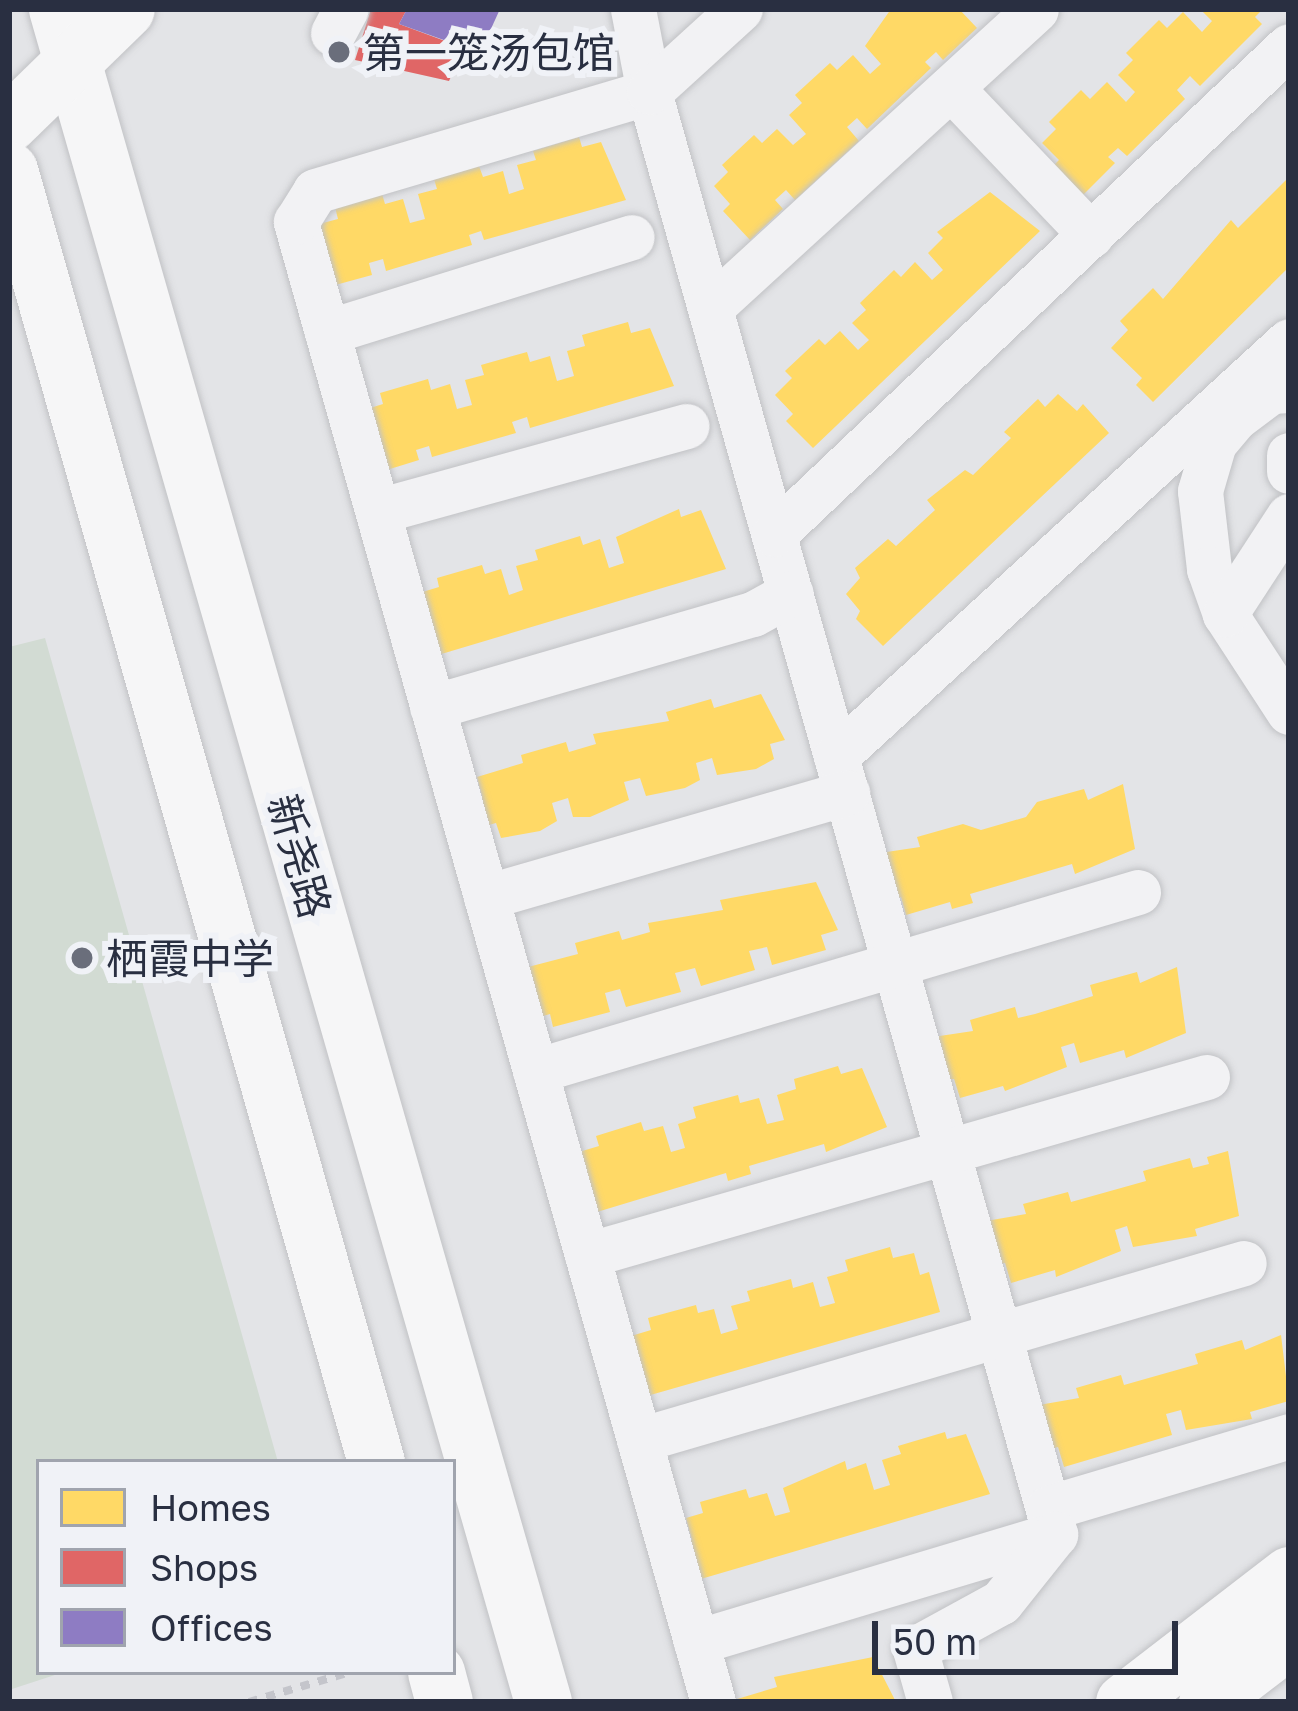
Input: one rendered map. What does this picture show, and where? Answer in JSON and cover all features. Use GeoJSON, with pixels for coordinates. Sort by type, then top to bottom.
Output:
{"type":"FeatureCollection","features":[{"type":"Feature","properties":{"kind":"main road"},"geometry":{"type":"LineString","coordinates":[[9,123],[65,35],[126,9]]}},
{"type":"Feature","properties":{"kind":"main road","name":"新尧路"},"geometry":{"type":"LineString","coordinates":[[65,35],[543,1702]]}},
{"type":"Feature","properties":{"kind":"main road"},"geometry":{"type":"LineString","coordinates":[[9,170],[375,1459]]}},
{"type":"Feature","properties":{"kind":"main road"},"geometry":{"type":"LineString","coordinates":[[1124,1702],[1289,1575]]}},
{"type":"Feature","properties":{"kind":"main road"},"geometry":{"type":"LineString","coordinates":[[1207,1702],[1289,1639]]}},
{"type":"Feature","properties":{"kind":"lane"},"geometry":{"type":"LineString","coordinates":[[633,9],[650,92],[1051,1521],[1000,1601],[915,1648],[930,1702]]}},
{"type":"Feature","properties":{"kind":"lane"},"geometry":{"type":"LineString","coordinates":[[713,1702],[296,222],[315,191],[650,92],[740,9]]}},
{"type":"Feature","properties":{"kind":"lane"},"geometry":{"type":"LineString","coordinates":[[710,308],[951,88],[1024,13]]}},
{"type":"Feature","properties":{"kind":"lane"},"geometry":{"type":"LineString","coordinates":[[774,534],[1289,46]]}},
{"type":"Feature","properties":{"kind":"lane"},"geometry":{"type":"LineString","coordinates":[[951,88],[1091,235]]}},
{"type":"Feature","properties":{"kind":"lane"},"geometry":{"type":"LineString","coordinates":[[327,332],[632,237]]}},
{"type":"Feature","properties":{"kind":"lane"},"geometry":{"type":"LineString","coordinates":[[1280,382],[1214,443],[1200,491],[1209,569],[1225,614],[1270,651],[1289,712]]}},
{"type":"Feature","properties":{"kind":"lane"},"geometry":{"type":"LineString","coordinates":[[486,897],[842,775],[1280,382]]}},
{"type":"Feature","properties":{"kind":"lane"},"geometry":{"type":"LineString","coordinates":[[378,511],[686,426]]}},
{"type":"Feature","properties":{"kind":"lane"},"geometry":{"type":"LineString","coordinates":[[1289,455],[1289,471]]}},
{"type":"Feature","properties":{"kind":"lane"},"geometry":{"type":"LineString","coordinates":[[1225,614],[1289,516]]}},
{"type":"Feature","properties":{"kind":"lane"},"geometry":{"type":"LineString","coordinates":[[433,707],[753,614],[790,593]]}},
{"type":"Feature","properties":{"kind":"lane"},"geometry":{"type":"LineString","coordinates":[[535,1071],[1138,892]]}},
{"type":"Feature","properties":{"kind":"lane"},"geometry":{"type":"LineString","coordinates":[[587,1255],[1207,1077]]}},
{"type":"Feature","properties":{"kind":"lane"},"geometry":{"type":"LineString","coordinates":[[639,1440],[1244,1263]]}},
{"type":"Feature","properties":{"kind":"lane"},"geometry":{"type":"LineString","coordinates":[[696,1642],[1289,1436]]}},
{"type":"Feature","properties":{"kind":"path"},"geometry":{"type":"LineString","coordinates":[[249,1702],[340,1675]]}},
{"type":"Feature","properties":{"kind":"shaded area","name":"栖霞中学"},"geometry":{"type":"Polygon","coordinates":[[[45,638],[277,1459],[36,1459],[36,1675],[55,1675],[9,1690],[9,647],[45,638]]]}},
{"type":"Feature","properties":{"kind":"building: Homes"},"geometry":{"type":"Polygon","coordinates":[[[891,9],[959,9],[977,28],[943,60],[936,52],[925,62],[931,68],[867,129],[857,118],[847,127],[859,141],[795,200],[786,190],[775,200],[783,209],[750,240],[723,211],[730,204],[714,186],[728,172],[722,165],[754,135],[762,143],[777,129],[793,145],[806,134],[789,115],[802,103],[795,95],[830,63],[837,70],[853,55],[870,74],[881,64],[865,46],[891,9]]]}},
{"type":"Feature","properties":{"kind":"building: Homes"},"geometry":{"type":"Polygon","coordinates":[[[1200,9],[1263,9],[1255,17],[1262,24],[1200,86],[1190,76],[1177,90],[1185,99],[1127,156],[1118,148],[1108,157],[1115,163],[1079,199],[1050,169],[1059,160],[1042,143],[1056,129],[1049,122],[1081,90],[1090,99],[1107,82],[1126,102],[1135,92],[1118,75],[1133,60],[1126,53],[1159,20],[1167,28],[1183,12],[1202,32],[1212,21],[1200,9]]]}},
{"type":"Feature","properties":{"kind":"building: Homes"},"geometry":{"type":"Polygon","coordinates":[[[579,137],[582,147],[601,142],[626,200],[484,240],[481,231],[469,235],[472,245],[386,271],[383,259],[369,263],[372,275],[328,287],[319,224],[338,219],[335,207],[382,194],[385,204],[403,199],[410,223],[425,219],[418,194],[437,189],[434,179],[479,166],[483,177],[503,171],[509,194],[524,189],[517,165],[536,160],[533,151],[579,137]]]}},
{"type":"Feature","properties":{"kind":"building: Homes"},"geometry":{"type":"Polygon","coordinates":[[[1289,177],[1289,267],[1153,402],[1136,385],[1142,378],[1111,348],[1128,330],[1120,321],[1153,288],[1163,299],[1231,220],[1238,228],[1289,177]]]}},
{"type":"Feature","properties":{"kind":"building: Homes"},"geometry":{"type":"Polygon","coordinates":[[[990,192],[1040,231],[813,448],[786,421],[793,414],[775,395],[792,378],[785,371],[819,339],[825,345],[840,331],[858,350],[869,340],[852,323],[866,310],[860,303],[894,270],[901,277],[915,262],[932,280],[943,270],[928,253],[943,238],[937,232],[990,192]]]}},
{"type":"Feature","properties":{"kind":"building: Homes"},"geometry":{"type":"Polygon","coordinates":[[[628,322],[631,333],[650,328],[674,386],[530,428],[527,417],[512,422],[516,433],[432,457],[429,446],[416,450],[419,460],[377,473],[367,409],[383,404],[380,393],[428,379],[431,390],[450,384],[457,409],[472,405],[465,380],[484,375],[481,365],[527,352],[530,362],[550,356],[557,381],[574,376],[567,351],[585,346],[582,335],[628,322]]]}},
{"type":"Feature","properties":{"kind":"building: Homes"},"geometry":{"type":"Polygon","coordinates":[[[1058,394],[1077,411],[1083,404],[1109,433],[883,646],[856,619],[860,611],[846,594],[860,578],[855,568],[888,539],[896,546],[935,510],[927,500],[965,470],[973,475],[1011,438],[1004,432],[1038,399],[1045,407],[1058,394]]]}},
{"type":"Feature","properties":{"kind":"building: Homes"},"geometry":{"type":"Polygon","coordinates":[[[679,509],[681,517],[701,510],[726,569],[428,658],[419,593],[439,587],[437,578],[482,565],[485,574],[501,569],[509,595],[523,590],[516,566],[538,560],[535,550],[580,536],[583,545],[600,539],[609,568],[624,563],[616,537],[679,509]]]}},
{"type":"Feature","properties":{"kind":"building: Homes"},"geometry":{"type":"Polygon","coordinates":[[[761,694],[785,740],[770,744],[774,759],[756,769],[717,775],[712,758],[696,763],[700,780],[685,788],[646,796],[640,778],[624,782],[629,800],[590,817],[573,817],[568,798],[552,803],[557,821],[540,831],[501,838],[496,823],[478,828],[470,800],[482,796],[477,777],[523,763],[521,755],[566,742],[569,752],[596,744],[593,734],[669,721],[666,712],[711,699],[714,708],[761,694]]]}},
{"type":"Feature","properties":{"kind":"building: Homes"},"geometry":{"type":"Polygon","coordinates":[[[1123,784],[1135,849],[1075,874],[1072,864],[970,894],[973,903],[952,909],[950,902],[906,915],[901,897],[893,899],[880,853],[920,847],[917,837],[963,824],[981,830],[1026,817],[1037,802],[1084,789],[1088,800],[1123,784]]]}},
{"type":"Feature","properties":{"kind":"building: Homes"},"geometry":{"type":"Polygon","coordinates":[[[816,882],[838,930],[821,935],[826,950],[772,965],[767,947],[749,951],[755,970],[701,986],[695,968],[675,973],[681,992],[626,1007],[620,989],[605,993],[610,1012],[553,1027],[550,1014],[533,1019],[528,967],[578,954],[575,943],[619,931],[622,940],[650,932],[648,923],[723,910],[720,900],[816,882]]]}},
{"type":"Feature","properties":{"kind":"building: Homes"},"geometry":{"type":"Polygon","coordinates":[[[1177,967],[1186,1033],[1126,1058],[1124,1050],[1080,1063],[1074,1043],[1061,1047],[1067,1067],[1005,1091],[1003,1086],[960,1098],[954,1079],[945,1080],[933,1037],[973,1031],[970,1020],[1015,1007],[1018,1018],[1093,996],[1090,985],[1137,972],[1140,983],[1177,967]]]}},
{"type":"Feature","properties":{"kind":"building: Homes"},"geometry":{"type":"Polygon","coordinates":[[[838,1066],[841,1074],[862,1068],[887,1127],[826,1152],[824,1144],[749,1166],[751,1174],[728,1181],[726,1173],[587,1215],[579,1152],[599,1146],[596,1136],[641,1122],[644,1131],[663,1126],[671,1152],[685,1148],[678,1124],[696,1118],[693,1107],[738,1095],[740,1103],[759,1098],[767,1124],[784,1120],[777,1095],[796,1089],[794,1079],[838,1066]]]}},
{"type":"Feature","properties":{"kind":"building: Homes"},"geometry":{"type":"Polygon","coordinates":[[[1228,1151],[1239,1216],[1195,1229],[1197,1236],[1133,1247],[1127,1226],[1115,1230],[1121,1251],[1056,1277],[1055,1270],[1011,1283],[1005,1263],[998,1264],[986,1221],[1026,1214],[1023,1204],[1068,1192],[1071,1202],[1146,1181],[1143,1171],[1190,1158],[1193,1168],[1209,1164],[1207,1157],[1228,1151]]]}},
{"type":"Feature","properties":{"kind":"building: Homes"},"geometry":{"type":"Polygon","coordinates":[[[890,1247],[893,1258],[914,1253],[920,1275],[929,1272],[940,1312],[640,1398],[631,1336],[651,1330],[648,1318],[696,1305],[698,1313],[714,1309],[721,1334],[738,1329],[731,1306],[750,1301],[747,1291],[791,1279],[793,1288],[813,1282],[820,1307],[835,1303],[827,1277],[848,1271],[845,1260],[890,1247]]]}},
{"type":"Feature","properties":{"kind":"building: Homes"},"geometry":{"type":"Polygon","coordinates":[[[1281,1335],[1289,1401],[1250,1412],[1252,1419],[1186,1430],[1181,1410],[1166,1414],[1172,1435],[1064,1467],[1058,1447],[1051,1449],[1039,1405],[1079,1398],[1076,1388],[1121,1375],[1124,1385],[1198,1364],[1195,1354],[1242,1340],[1245,1350],[1281,1335]]]}},
{"type":"Feature","properties":{"kind":"building: Homes"},"geometry":{"type":"Polygon","coordinates":[[[945,1432],[947,1439],[966,1434],[990,1494],[694,1581],[682,1543],[692,1540],[686,1518],[703,1513],[700,1502],[746,1489],[749,1498],[767,1493],[775,1516],[790,1512],[783,1488],[845,1461],[847,1470],[866,1463],[874,1490],[890,1485],[882,1460],[901,1454],[898,1446],[945,1432]]]}},
{"type":"Feature","properties":{"kind":"building: Homes"},"geometry":{"type":"Polygon","coordinates":[[[873,1657],[896,1702],[727,1702],[777,1687],[774,1677],[873,1657]]]}},
{"type":"Feature","properties":{"kind":"building: Shops"},"geometry":{"type":"Polygon","coordinates":[[[371,9],[407,9],[399,24],[464,48],[449,81],[355,60],[371,9]]]}},
{"type":"Feature","properties":{"kind":"building: Offices"},"geometry":{"type":"Polygon","coordinates":[[[407,9],[500,9],[480,53],[399,24],[407,9]]]}},
{"type":"Feature","properties":{"kind":"place","name":"第一笼汤包馆"},"geometry":{"type":"Point","coordinates":[339,52]}},
{"type":"Feature","properties":{"kind":"place","name":"栖霞中学"},"geometry":{"type":"Point","coordinates":[82,958]}}]}
